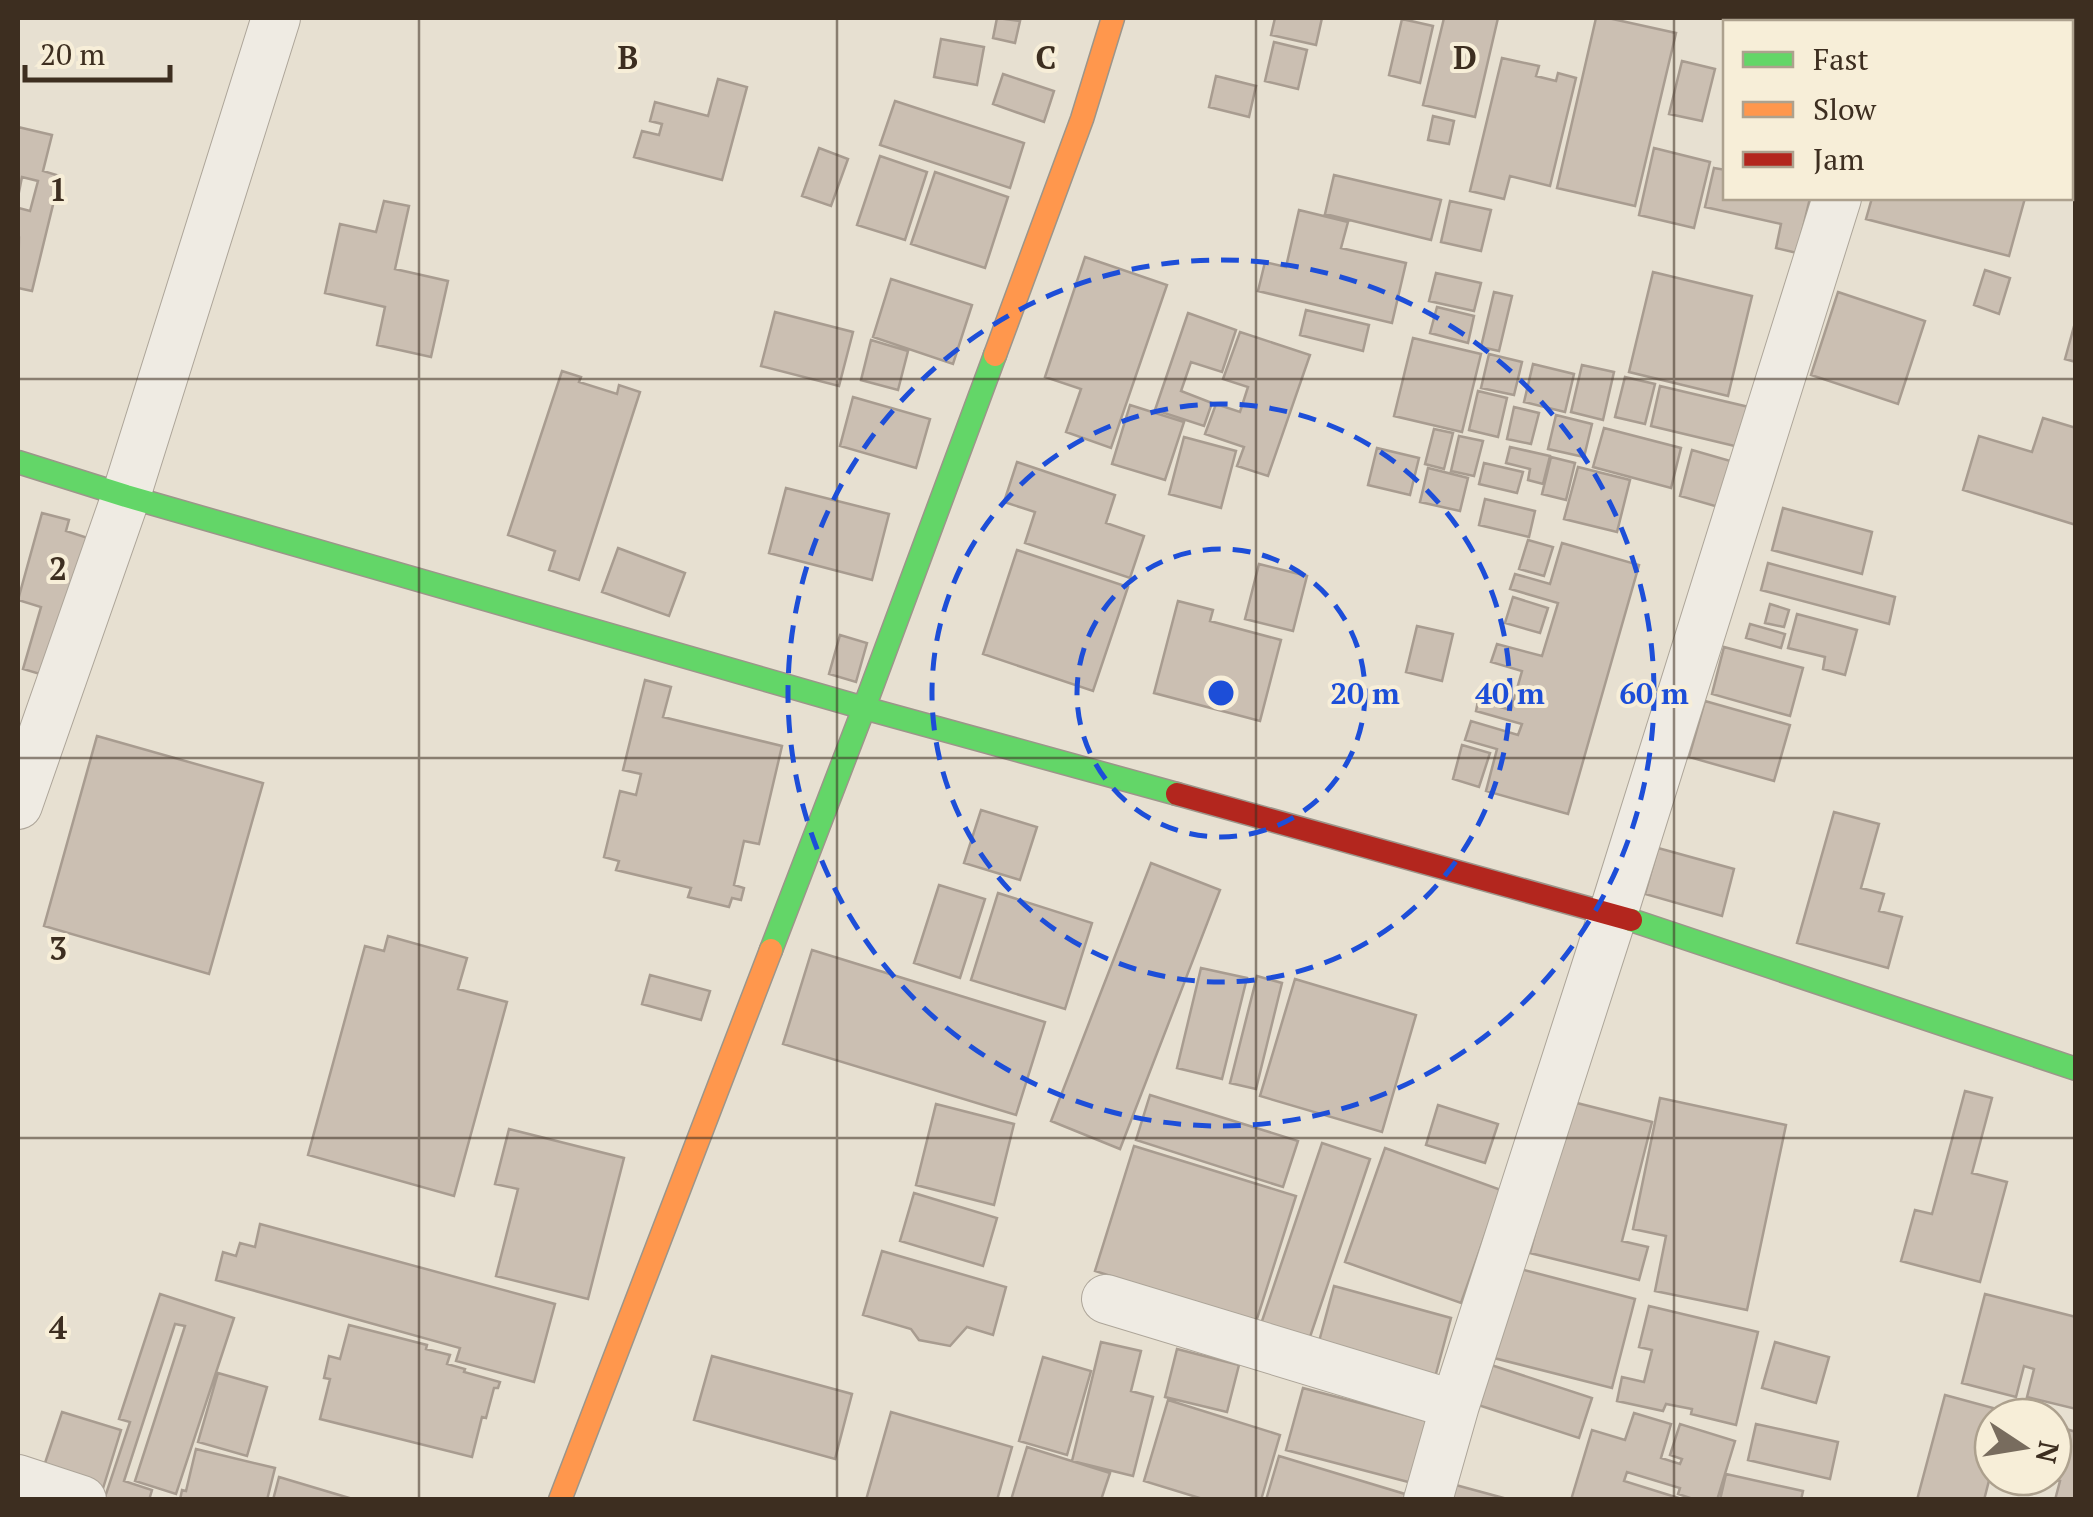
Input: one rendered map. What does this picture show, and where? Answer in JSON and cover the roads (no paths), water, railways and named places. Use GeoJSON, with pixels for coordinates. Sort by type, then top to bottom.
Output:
{"type":"FeatureCollection","features":[{"type":"Feature","properties":{"kind":"street"},"geometry":{"type":"LineString","coordinates":[[18,805],[126,496],[276,18]]}},
{"type":"Feature","properties":{"kind":"street"},"geometry":{"type":"LineString","coordinates":[[560,1500],[864,708],[1082,119],[1113,18]]}},
{"type":"Feature","properties":{"kind":"street"},"geometry":{"type":"LineString","coordinates":[[1428,1500],[1836,200]]}},
{"type":"Feature","properties":{"kind":"street"},"geometry":{"type":"LineString","coordinates":[[18,462],[864,708],[1613,914],[2076,1069]]}},
{"type":"Feature","properties":{"kind":"street"},"geometry":{"type":"LineString","coordinates":[[1106,1299],[1455,1405]]}},
{"type":"Feature","properties":{"kind":"street"},"geometry":{"type":"LineString","coordinates":[[18,1480],[82,1500]]}}]}
